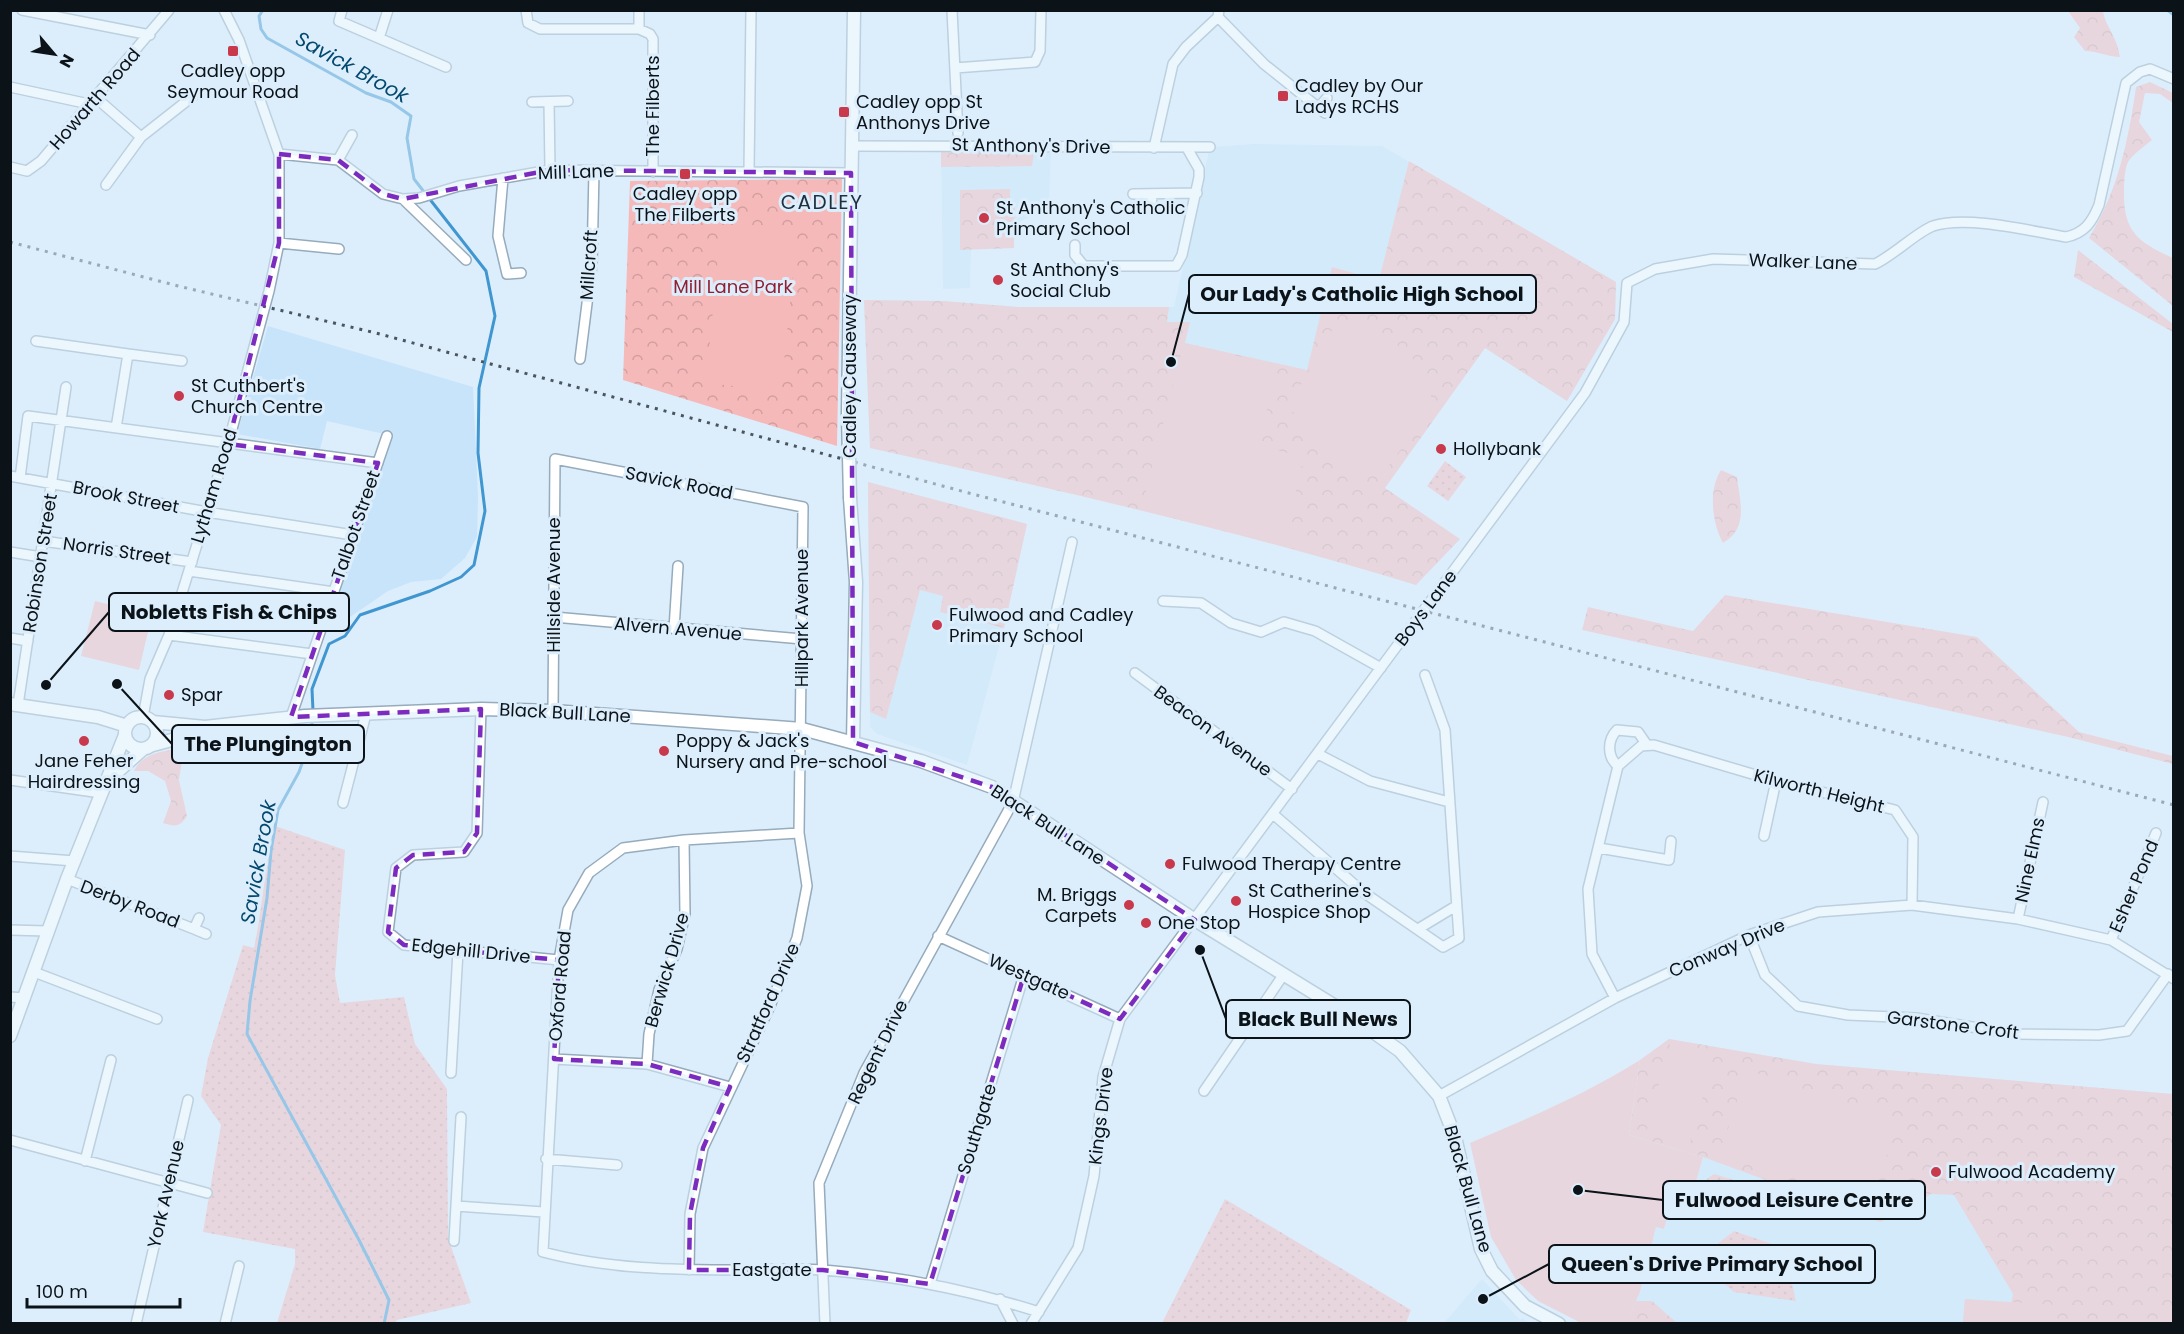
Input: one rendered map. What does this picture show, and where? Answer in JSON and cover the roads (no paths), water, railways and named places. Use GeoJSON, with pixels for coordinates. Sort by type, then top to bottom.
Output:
{"type":"FeatureCollection","features":[{"type":"Feature","properties":{"kind":"street"},"geometry":{"type":"LineString","coordinates":[[22,10],[150,35]]}},
{"type":"Feature","properties":{"kind":"street","name":"Howarth Road"},"geometry":{"type":"LineString","coordinates":[[10,167],[27,171],[41,161],[169,10]]}},
{"type":"Feature","properties":{"kind":"street"},"geometry":{"type":"LineString","coordinates":[[342,10],[339,21],[446,67]]}},
{"type":"Feature","properties":{"kind":"street"},"geometry":{"type":"LineString","coordinates":[[379,38],[388,10]]}},
{"type":"Feature","properties":{"kind":"street","name":"The Filberts"},"geometry":{"type":"LineString","coordinates":[[526,10],[528,23],[540,29],[646,31],[652,39],[653,172]]}},
{"type":"Feature","properties":{"kind":"street"},"geometry":{"type":"LineString","coordinates":[[639,10],[639,30]]}},
{"type":"Feature","properties":{"kind":"street"},"geometry":{"type":"LineString","coordinates":[[749,171],[751,10]]}},
{"type":"Feature","properties":{"kind":"street","name":"Cadley Causeway"},"geometry":{"type":"LineString","coordinates":[[853,742],[856,582],[850,498],[848,414],[854,10]]}},
{"type":"Feature","properties":{"kind":"street"},"geometry":{"type":"LineString","coordinates":[[952,10],[958,133]]}},
{"type":"Feature","properties":{"kind":"street"},"geometry":{"type":"LineString","coordinates":[[955,68],[1035,62],[1040,51],[1041,10]]}},
{"type":"Feature","properties":{"kind":"street","name":"Lytham Road"},"geometry":{"type":"LineString","coordinates":[[148,720],[150,679],[170,635],[228,444],[269,291],[279,243],[279,154],[239,40],[226,11]]}},
{"type":"Feature","properties":{"kind":"street"},"geometry":{"type":"LineString","coordinates":[[1154,148],[1173,64],[1218,14],[1264,64],[1322,111],[1327,98]]}},
{"type":"Feature","properties":{"kind":"street","name":"Walker Lane"},"geometry":{"type":"LineString","coordinates":[[1627,283],[1655,268],[1713,259],[1875,264],[1893,255],[1932,227],[1960,221],[2066,237],[2079,234],[2092,222],[2099,205],[2126,84],[2139,72],[2150,69],[2174,79]]}},
{"type":"Feature","properties":{"kind":"street"},"geometry":{"type":"LineString","coordinates":[[10,87],[92,101],[141,137]]}},
{"type":"Feature","properties":{"kind":"street"},"geometry":{"type":"LineString","coordinates":[[106,185],[141,137],[197,93]]}},
{"type":"Feature","properties":{"kind":"street"},"geometry":{"type":"LineString","coordinates":[[532,102],[568,101]]}},
{"type":"Feature","properties":{"kind":"street"},"geometry":{"type":"LineString","coordinates":[[549,102],[550,170]]}},
{"type":"Feature","properties":{"kind":"street"},"geometry":{"type":"LineString","coordinates":[[279,154],[338,160],[352,135]]}},
{"type":"Feature","properties":{"kind":"street","name":"St Anthony's Drive"},"geometry":{"type":"LineString","coordinates":[[852,146],[1210,147]]}},
{"type":"Feature","properties":{"kind":"street"},"geometry":{"type":"LineString","coordinates":[[1075,245],[1075,255],[1084,266],[1171,268],[1176,266],[1182,255],[1197,193],[1199,169],[1187,148]]}},
{"type":"Feature","properties":{"kind":"street","name":"Mill Lane"},"geometry":{"type":"LineString","coordinates":[[338,160],[383,194],[403,199],[419,198],[503,178],[550,170],[851,173]]}},
{"type":"Feature","properties":{"kind":"street","name":"Millcroft"},"geometry":{"type":"LineString","coordinates":[[580,359],[592,264],[594,171]]}},
{"type":"Feature","properties":{"kind":"street"},"geometry":{"type":"LineString","coordinates":[[503,178],[498,236],[507,273],[521,273]]}},
{"type":"Feature","properties":{"kind":"street"},"geometry":{"type":"LineString","coordinates":[[1132,194],[1197,193]]}},
{"type":"Feature","properties":{"kind":"street"},"geometry":{"type":"LineString","coordinates":[[1151,209],[1152,195]]}},
{"type":"Feature","properties":{"kind":"street"},"geometry":{"type":"LineString","coordinates":[[403,199],[466,260]]}},
{"type":"Feature","properties":{"kind":"street"},"geometry":{"type":"LineString","coordinates":[[279,243],[339,249]]}},
{"type":"Feature","properties":{"kind":"street","name":"Boys Lane"},"geometry":{"type":"LineString","coordinates":[[1195,920],[1585,393],[1624,322],[1627,283]]}},
{"type":"Feature","properties":{"kind":"street"},"geometry":{"type":"LineString","coordinates":[[36,341],[182,361]]}},
{"type":"Feature","properties":{"kind":"street"},"geometry":{"type":"LineString","coordinates":[[116,428],[128,354]]}},
{"type":"Feature","properties":{"kind":"street","name":"Robinson Street"},"geometry":{"type":"LineString","coordinates":[[14,705],[28,640],[66,387]]}},
{"type":"Feature","properties":{"kind":"street"},"geometry":{"type":"LineString","coordinates":[[15,477],[28,416],[378,463]]}},
{"type":"Feature","properties":{"kind":"street","name":"Talbot Street"},"geometry":{"type":"LineString","coordinates":[[291,717],[387,436]]}},
{"type":"Feature","properties":{"kind":"street","name":"Savick Road"},"geometry":{"type":"LineString","coordinates":[[555,459],[803,507]]}},
{"type":"Feature","properties":{"kind":"street","name":"Hillside Avenue"},"geometry":{"type":"LineString","coordinates":[[553,711],[555,459]]}},
{"type":"Feature","properties":{"kind":"street","name":"Brook Street"},"geometry":{"type":"LineString","coordinates":[[15,477],[207,512],[353,535]]}},
{"type":"Feature","properties":{"kind":"street","name":"Hillpark Avenue"},"geometry":{"type":"LineString","coordinates":[[802,729],[803,507]]}},
{"type":"Feature","properties":{"kind":"street","name":"Norris Street"},"geometry":{"type":"LineString","coordinates":[[43,541],[334,592]]}},
{"type":"Feature","properties":{"kind":"street","name":"Regent Drive"},"geometry":{"type":"LineString","coordinates":[[825,1323],[819,1183],[864,1073],[1013,802],[1072,542]]}},
{"type":"Feature","properties":{"kind":"street","name":"Norris Street"},"geometry":{"type":"LineString","coordinates":[[10,552],[41,557]]}},
{"type":"Feature","properties":{"kind":"street"},"geometry":{"type":"LineString","coordinates":[[674,629],[678,566]]}},
{"type":"Feature","properties":{"kind":"street"},"geometry":{"type":"LineString","coordinates":[[1163,601],[1201,603],[1231,623],[1261,632],[1284,622],[1315,630],[1381,668]]}},
{"type":"Feature","properties":{"kind":"street","name":"Alvern Avenue"},"geometry":{"type":"LineString","coordinates":[[554,617],[802,639]]}},
{"type":"Feature","properties":{"kind":"street"},"geometry":{"type":"LineString","coordinates":[[170,635],[312,654]]}},
{"type":"Feature","properties":{"kind":"street"},"geometry":{"type":"LineString","coordinates":[[10,638],[28,640]]}},
{"type":"Feature","properties":{"kind":"street","name":"Beacon Avenue"},"geometry":{"type":"LineString","coordinates":[[1135,673],[1292,789]]}},
{"type":"Feature","properties":{"kind":"street"},"geometry":{"type":"LineString","coordinates":[[1273,814],[1363,892],[1443,947],[1459,938],[1445,730],[1425,675]]}},
{"type":"Feature","properties":{"kind":"street"},"geometry":{"type":"LineString","coordinates":[[14,705],[98,717],[126,731]]}},
{"type":"Feature","properties":{"kind":"street","name":"Black Bull Lane"},"geometry":{"type":"LineString","coordinates":[[291,717],[481,709],[553,711],[802,729],[956,772],[992,787],[1400,1051],[1439,1096],[1455,1137],[1481,1249],[1492,1271],[1525,1306],[1559,1323]]}},
{"type":"Feature","properties":{"kind":"street","name":"Edgehill Drive"},"geometry":{"type":"LineString","coordinates":[[481,709],[477,833],[464,852],[413,855],[396,868],[388,932],[404,945],[559,960]]}},
{"type":"Feature","properties":{"kind":"street"},"geometry":{"type":"LineString","coordinates":[[343,804],[366,714]]}},
{"type":"Feature","properties":{"kind":"street"},"geometry":{"type":"LineString","coordinates":[[10,1036],[74,861],[126,731],[136,718],[205,727],[291,717]]}},
{"type":"Feature","properties":{"kind":"street"},"geometry":{"type":"LineString","coordinates":[[107,782],[147,747],[158,734],[148,720]]}},
{"type":"Feature","properties":{"kind":"street"},"geometry":{"type":"LineString","coordinates":[[126,731],[129,745],[147,747],[190,735],[205,727]]}},
{"type":"Feature","properties":{"kind":"street","name":"Stratford Drive"},"geometry":{"type":"LineString","coordinates":[[689,1270],[690,1214],[704,1148],[730,1087],[770,1006],[797,938],[807,886],[799,832],[802,729]]}},
{"type":"Feature","properties":{"kind":"street","name":"Kilworth Height"},"geometry":{"type":"LineString","coordinates":[[1615,998],[1592,954],[1588,889],[1618,766],[1611,758],[1609,750],[1612,735],[1617,730],[1638,732],[1647,745],[1776,781],[1895,810],[1913,837],[1912,905]]}},
{"type":"Feature","properties":{"kind":"street"},"geometry":{"type":"LineString","coordinates":[[1618,766],[1630,753],[1647,745]]}},
{"type":"Feature","properties":{"kind":"street"},"geometry":{"type":"LineString","coordinates":[[1318,754],[1370,781],[1449,802]]}},
{"type":"Feature","properties":{"kind":"street"},"geometry":{"type":"LineString","coordinates":[[10,780],[101,793]]}},
{"type":"Feature","properties":{"kind":"street"},"geometry":{"type":"LineString","coordinates":[[1764,836],[1776,781]]}},
{"type":"Feature","properties":{"kind":"street","name":"Nine Elms"},"geometry":{"type":"LineString","coordinates":[[2018,919],[2043,802]]}},
{"type":"Feature","properties":{"kind":"street","name":"Oxford Road"},"geometry":{"type":"LineString","coordinates":[[543,1252],[543,1212],[559,960],[568,910],[589,873],[623,848],[684,840],[799,832]]}},
{"type":"Feature","properties":{"kind":"street","name":"Esher Pond"},"geometry":{"type":"LineString","coordinates":[[2112,940],[2156,832]]}},
{"type":"Feature","properties":{"kind":"street","name":"Berwick Drive"},"geometry":{"type":"LineString","coordinates":[[647,1064],[649,1034],[658,990],[677,950],[685,915],[684,840]]}},
{"type":"Feature","properties":{"kind":"street"},"geometry":{"type":"LineString","coordinates":[[1599,848],[1670,860],[1671,841]]}},
{"type":"Feature","properties":{"kind":"street"},"geometry":{"type":"LineString","coordinates":[[10,856],[74,861]]}},
{"type":"Feature","properties":{"kind":"street","name":"Derby Road"},"geometry":{"type":"LineString","coordinates":[[67,879],[206,934]]}},
{"type":"Feature","properties":{"kind":"street","name":"Conway Drive"},"geometry":{"type":"LineString","coordinates":[[1439,1096],[1615,998],[1749,935],[1818,912],[1912,905],[2018,919],[2112,940],[2171,976]]}},
{"type":"Feature","properties":{"kind":"street"},"geometry":{"type":"LineString","coordinates":[[1418,929],[1456,906]]}},
{"type":"Feature","properties":{"kind":"street","name":"Derby Road"},"geometry":{"type":"LineString","coordinates":[[194,929],[199,918]]}},
{"type":"Feature","properties":{"kind":"street","name":"Kings Drive"},"geometry":{"type":"LineString","coordinates":[[1031,1323],[1078,1248],[1094,1176],[1103,1077],[1120,1018],[1195,920]]}},
{"type":"Feature","properties":{"kind":"street"},"geometry":{"type":"LineString","coordinates":[[10,930],[47,931]]}},
{"type":"Feature","properties":{"kind":"street","name":"Garstone Croft"},"geometry":{"type":"LineString","coordinates":[[1749,935],[1766,975],[1798,1006],[1848,1015],[1916,1018],[2016,1034],[2099,1035],[2127,1031],[2171,976]]}},
{"type":"Feature","properties":{"kind":"street","name":"Westgate"},"geometry":{"type":"LineString","coordinates":[[938,936],[1120,1018]]}},
{"type":"Feature","properties":{"kind":"street"},"geometry":{"type":"LineString","coordinates":[[451,1073],[458,951]]}},
{"type":"Feature","properties":{"kind":"street"},"geometry":{"type":"LineString","coordinates":[[34,972],[157,1019]]}},
{"type":"Feature","properties":{"kind":"street"},"geometry":{"type":"LineString","coordinates":[[1204,1091],[1284,974]]}},
{"type":"Feature","properties":{"kind":"street","name":"Southgate"},"geometry":{"type":"LineString","coordinates":[[930,1284],[1024,975]]}},
{"type":"Feature","properties":{"kind":"street"},"geometry":{"type":"LineString","coordinates":[[10,997],[24,998]]}},
{"type":"Feature","properties":{"kind":"street"},"geometry":{"type":"LineString","coordinates":[[554,1059],[647,1064],[730,1087]]}},
{"type":"Feature","properties":{"kind":"street"},"geometry":{"type":"LineString","coordinates":[[85,1161],[111,1060]]}},
{"type":"Feature","properties":{"kind":"street","name":"York Avenue"},"geometry":{"type":"LineString","coordinates":[[136,1323],[188,1100]]}},
{"type":"Feature","properties":{"kind":"street"},"geometry":{"type":"LineString","coordinates":[[454,1241],[461,1117]]}},
{"type":"Feature","properties":{"kind":"street"},"geometry":{"type":"LineString","coordinates":[[10,1140],[207,1193]]}},
{"type":"Feature","properties":{"kind":"street"},"geometry":{"type":"LineString","coordinates":[[546,1159],[617,1165]]}},
{"type":"Feature","properties":{"kind":"street"},"geometry":{"type":"LineString","coordinates":[[456,1206],[543,1212]]}},
{"type":"Feature","properties":{"kind":"street","name":"Eastgate"},"geometry":{"type":"LineString","coordinates":[[543,1252],[580,1262],[689,1270],[823,1270],[930,1284],[1000,1299],[1039,1312]]}},
{"type":"Feature","properties":{"kind":"street"},"geometry":{"type":"LineString","coordinates":[[225,1323],[239,1266]]}},
{"type":"Feature","properties":{"kind":"street"},"geometry":{"type":"LineString","coordinates":[[1000,1299],[1013,1323]]}},
{"type":"Feature","properties":{"kind":"waterway","name":"Savick Brook"},"geometry":{"type":"LineString","coordinates":[[263,10],[259,16],[261,29],[267,38],[366,93],[391,102],[411,116],[407,138],[414,179],[486,271],[495,316],[479,388],[478,453],[485,511],[474,565],[461,577],[430,591],[360,615],[345,636],[329,644],[312,689],[313,711]]}},
{"type":"Feature","properties":{"kind":"waterway"},"geometry":{"type":"LineString","coordinates":[[2167,10],[2174,15]]}},
{"type":"Feature","properties":{"kind":"waterway","name":"Savick Brook"},"geometry":{"type":"LineString","coordinates":[[312,721],[311,738],[299,772],[278,810],[247,1034],[389,1300],[384,1324]]}},
{"type":"Feature","properties":{"kind":"railway"},"geometry":{"type":"LineString","coordinates":[[10,242],[178,286],[376,333],[965,492],[2174,805]]}},
{"type":"Feature","properties":{"kind":"place","name":"Cadley opp Seymour Road"},"geometry":{"type":"Point","coordinates":[233,51]}},
{"type":"Feature","properties":{"kind":"place","name":"Cadley by Our Ladys RCHS"},"geometry":{"type":"Point","coordinates":[1283,96]}},
{"type":"Feature","properties":{"kind":"place","name":"Cadley opp St Anthonys Drive"},"geometry":{"type":"Point","coordinates":[844,112]}},
{"type":"Feature","properties":{"kind":"place","name":"Cadley opp The Filberts"},"geometry":{"type":"Point","coordinates":[685,174]}},
{"type":"Feature","properties":{"kind":"place","name":"St Anthony's Catholic Primary School"},"geometry":{"type":"Point","coordinates":[984,218]}},
{"type":"Feature","properties":{"kind":"place","name":"St Anthony's Social Club"},"geometry":{"type":"Point","coordinates":[998,280]}},
{"type":"Feature","properties":{"kind":"place","name":"Our Lady's Catholic High School"},"geometry":{"type":"Point","coordinates":[1171,362]}},
{"type":"Feature","properties":{"kind":"place","name":"St Cuthbert's Church Centre"},"geometry":{"type":"Point","coordinates":[179,396]}},
{"type":"Feature","properties":{"kind":"place","name":"Hollybank"},"geometry":{"type":"Point","coordinates":[1441,449]}},
{"type":"Feature","properties":{"kind":"place","name":"Fulwood and Cadley Primary School"},"geometry":{"type":"Point","coordinates":[937,625]}},
{"type":"Feature","properties":{"kind":"place","name":"The Plungington"},"geometry":{"type":"Point","coordinates":[117,684]}},
{"type":"Feature","properties":{"kind":"place","name":"Nobletts Fish & Chips"},"geometry":{"type":"Point","coordinates":[46,685]}},
{"type":"Feature","properties":{"kind":"place","name":"Spar"},"geometry":{"type":"Point","coordinates":[169,695]}},
{"type":"Feature","properties":{"kind":"place","name":"Jane Feher Hairdressing"},"geometry":{"type":"Point","coordinates":[84,741]}},
{"type":"Feature","properties":{"kind":"place","name":"Poppy & Jack's Nursery and Pre-school"},"geometry":{"type":"Point","coordinates":[664,751]}},
{"type":"Feature","properties":{"kind":"place","name":"Fulwood Therapy Centre"},"geometry":{"type":"Point","coordinates":[1170,864]}},
{"type":"Feature","properties":{"kind":"place","name":"St Catherine's Hospice Shop"},"geometry":{"type":"Point","coordinates":[1236,901]}},
{"type":"Feature","properties":{"kind":"place","name":"M. Briggs Carpets"},"geometry":{"type":"Point","coordinates":[1129,905]}},
{"type":"Feature","properties":{"kind":"place","name":"One Stop"},"geometry":{"type":"Point","coordinates":[1146,923]}},
{"type":"Feature","properties":{"kind":"place","name":"Black Bull News"},"geometry":{"type":"Point","coordinates":[1200,950]}},
{"type":"Feature","properties":{"kind":"place","name":"Fulwood Academy"},"geometry":{"type":"Point","coordinates":[1936,1172]}},
{"type":"Feature","properties":{"kind":"place","name":"Fulwood Leisure Centre"},"geometry":{"type":"Point","coordinates":[1578,1190]}},
{"type":"Feature","properties":{"kind":"place","name":"Queen's Drive Primary School"},"geometry":{"type":"Point","coordinates":[1483,1299]}},
{"type":"Feature","properties":{"kind":"district","name":"CADLEY"},"geometry":{"type":"Point","coordinates":[822,202]}},
{"type":"Feature","properties":{"kind":"park label","name":"Mill Lane Park"},"geometry":{"type":"Point","coordinates":[733,287]}}]}
